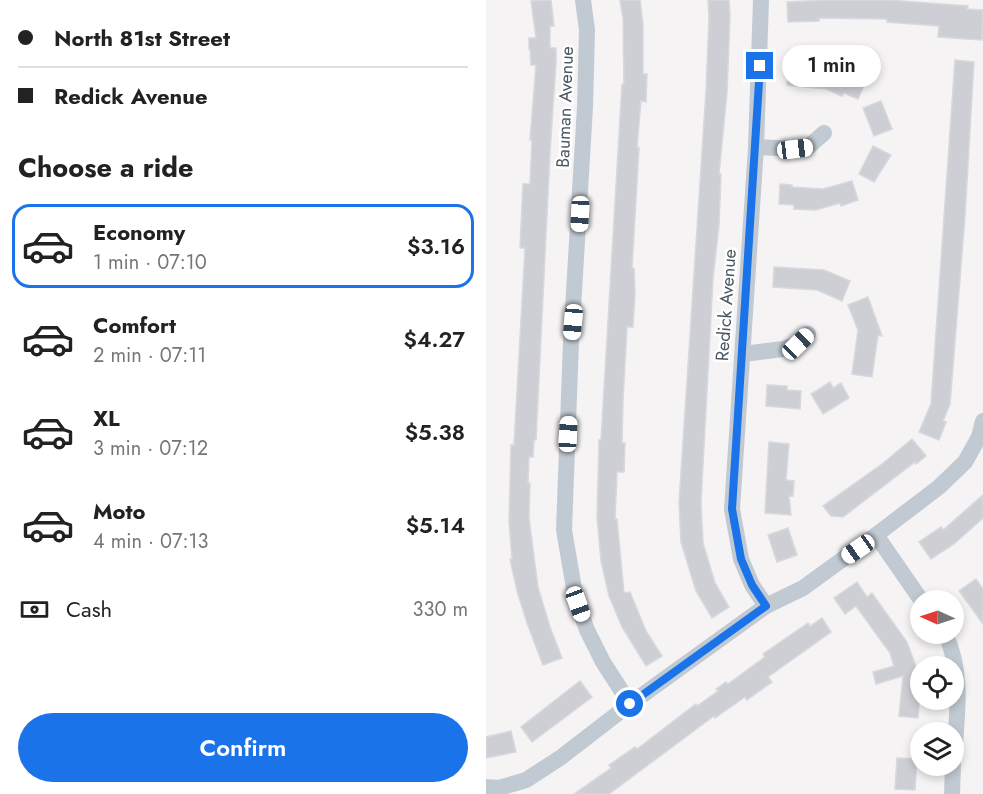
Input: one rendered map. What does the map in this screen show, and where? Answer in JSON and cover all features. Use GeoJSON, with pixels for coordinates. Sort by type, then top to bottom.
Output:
{"type":"FeatureCollection","features":[{"type":"Feature","properties":{"kind":"street","name":"Bauman Avenue"},"geometry":{"type":"LineString","coordinates":[[583,0],[587,30],[585,107],[577,276],[571,342],[564,530],[576,600],[587,630],[603,662],[630,704]]}},
{"type":"Feature","properties":{"kind":"street","name":"Redick Avenue"},"geometry":{"type":"LineString","coordinates":[[761,0],[756,147],[732,509],[741,559],[752,585],[766,606]]}},
{"type":"Feature","properties":{"kind":"street"},"geometry":{"type":"LineString","coordinates":[[756,147],[795,149],[808,147],[824,133]]}},
{"type":"Feature","properties":{"kind":"street"},"geometry":{"type":"LineString","coordinates":[[743,354],[798,344],[808,334]]}},
{"type":"Feature","properties":{"kind":"street"},"geometry":{"type":"LineString","coordinates":[[486,787],[499,788],[526,780],[590,737],[630,704],[766,606],[803,588],[876,536],[939,487],[965,462],[979,437],[983,421]]}},
{"type":"Feature","properties":{"kind":"street"},"geometry":{"type":"LineString","coordinates":[[876,536],[914,590]]}},
{"type":"Feature","properties":{"kind":"street"},"geometry":{"type":"LineString","coordinates":[[949,644],[958,673],[956,722]]}},
{"type":"Feature","properties":{"kind":"street"},"geometry":{"type":"LineString","coordinates":[[952,794],[953,776]]}},
{"type":"Feature","properties":{"kind":"building"},"geometry":{"type":"Polygon","coordinates":[[[551,0],[554,26],[550,26],[550,48],[556,48],[556,63],[536,440],[534,440],[533,457],[529,457],[528,483],[530,483],[529,518],[538,587],[562,658],[543,665],[517,591],[510,559],[512,559],[509,522],[511,445],[514,445],[525,248],[520,248],[523,184],[530,184],[532,140],[530,140],[536,65],[531,65],[529,49],[529,38],[536,38],[531,1],[551,0]]]}},
{"type":"Feature","properties":{"kind":"building"},"geometry":{"type":"Polygon","coordinates":[[[620,0],[640,0],[643,25],[643,74],[647,74],[646,102],[641,101],[637,147],[639,148],[632,268],[634,268],[635,293],[633,327],[627,327],[623,400],[624,472],[617,472],[615,519],[617,519],[624,593],[630,592],[646,631],[662,656],[646,666],[622,627],[609,596],[601,561],[597,517],[599,440],[601,440],[622,84],[624,84],[623,18],[620,0]]]}},
{"type":"Feature","properties":{"kind":"building"},"geometry":{"type":"Polygon","coordinates":[[[708,0],[729,0],[730,16],[701,502],[703,543],[715,583],[729,607],[712,618],[696,591],[681,542],[679,503],[706,91],[708,0]]]}},
{"type":"Feature","properties":{"kind":"building"},"geometry":{"type":"Polygon","coordinates":[[[888,0],[968,6],[967,9],[983,10],[982,40],[938,37],[939,26],[887,22],[887,19],[819,18],[819,21],[788,22],[787,2],[888,0]]]}},
{"type":"Feature","properties":{"kind":"building"},"geometry":{"type":"Polygon","coordinates":[[[955,60],[974,62],[965,216],[950,404],[939,440],[919,432],[931,404],[955,60]]]}},
{"type":"Feature","properties":{"kind":"building"},"geometry":{"type":"Polygon","coordinates":[[[788,66],[838,68],[866,81],[858,99],[844,93],[842,96],[826,89],[787,85],[788,66]]]}},
{"type":"Feature","properties":{"kind":"building"},"geometry":{"type":"Polygon","coordinates":[[[881,101],[892,129],[874,136],[863,108],[881,101]]]}},
{"type":"Feature","properties":{"kind":"building"},"geometry":{"type":"Polygon","coordinates":[[[873,146],[891,155],[874,182],[859,174],[873,146]]]}},
{"type":"Feature","properties":{"kind":"building"},"geometry":{"type":"Polygon","coordinates":[[[852,181],[858,200],[841,206],[840,203],[816,210],[794,209],[794,205],[779,204],[780,184],[823,189],[852,181]]]}},
{"type":"Feature","properties":{"kind":"building"},"geometry":{"type":"Polygon","coordinates":[[[774,267],[824,270],[850,281],[842,301],[817,290],[773,287],[774,267]]]}},
{"type":"Feature","properties":{"kind":"building"},"geometry":{"type":"Polygon","coordinates":[[[868,297],[882,336],[878,335],[872,377],[852,374],[858,330],[848,305],[868,297]]]}},
{"type":"Feature","properties":{"kind":"building"},"geometry":{"type":"Polygon","coordinates":[[[830,382],[833,388],[841,383],[849,398],[823,414],[811,394],[830,382]]]}},
{"type":"Feature","properties":{"kind":"building"},"geometry":{"type":"Polygon","coordinates":[[[767,385],[787,386],[787,390],[801,391],[800,409],[766,406],[767,385]]]}},
{"type":"Feature","properties":{"kind":"building"},"geometry":{"type":"Polygon","coordinates":[[[912,439],[926,456],[843,517],[831,516],[823,506],[882,464],[912,439]]]}},
{"type":"Feature","properties":{"kind":"building"},"geometry":{"type":"Polygon","coordinates":[[[769,442],[789,444],[786,480],[794,481],[793,496],[789,496],[791,515],[765,513],[769,442]]]}},
{"type":"Feature","properties":{"kind":"building"},"geometry":{"type":"Polygon","coordinates":[[[983,495],[983,518],[954,544],[931,559],[919,542],[941,527],[943,530],[983,495]]]}},
{"type":"Feature","properties":{"kind":"building"},"geometry":{"type":"Polygon","coordinates":[[[788,528],[797,555],[777,562],[768,535],[788,528]]]}},
{"type":"Feature","properties":{"kind":"building"},"geometry":{"type":"Polygon","coordinates":[[[976,579],[983,589],[983,624],[964,598],[964,590],[960,590],[976,579]]]}},
{"type":"Feature","properties":{"kind":"building"},"geometry":{"type":"Polygon","coordinates":[[[857,582],[867,597],[872,593],[907,642],[912,656],[910,656],[910,710],[919,710],[918,718],[899,716],[903,676],[876,684],[873,672],[894,666],[890,653],[856,606],[845,614],[834,598],[857,582]]]}},
{"type":"Feature","properties":{"kind":"building"},"geometry":{"type":"Polygon","coordinates":[[[822,618],[831,632],[768,677],[772,682],[747,700],[745,697],[715,718],[714,716],[609,794],[574,794],[611,768],[609,765],[635,747],[637,749],[696,704],[697,706],[718,691],[716,689],[726,682],[728,684],[765,657],[763,654],[808,623],[810,626],[822,618]]]}},
{"type":"Feature","properties":{"kind":"building"},"geometry":{"type":"Polygon","coordinates":[[[580,681],[592,697],[532,742],[521,727],[580,681]]]}},
{"type":"Feature","properties":{"kind":"building"},"geometry":{"type":"Polygon","coordinates":[[[511,731],[516,752],[486,758],[486,737],[511,731]]]}},
{"type":"Feature","properties":{"kind":"building"},"geometry":{"type":"Polygon","coordinates":[[[897,758],[910,759],[910,776],[916,776],[915,790],[895,789],[897,758]]]}},
{"type":"Feature","properties":{"kind":"route"},"geometry":{"type":"LineString","coordinates":[[630,704],[766,606],[752,585],[741,559],[732,509],[760,66]]}}]}
